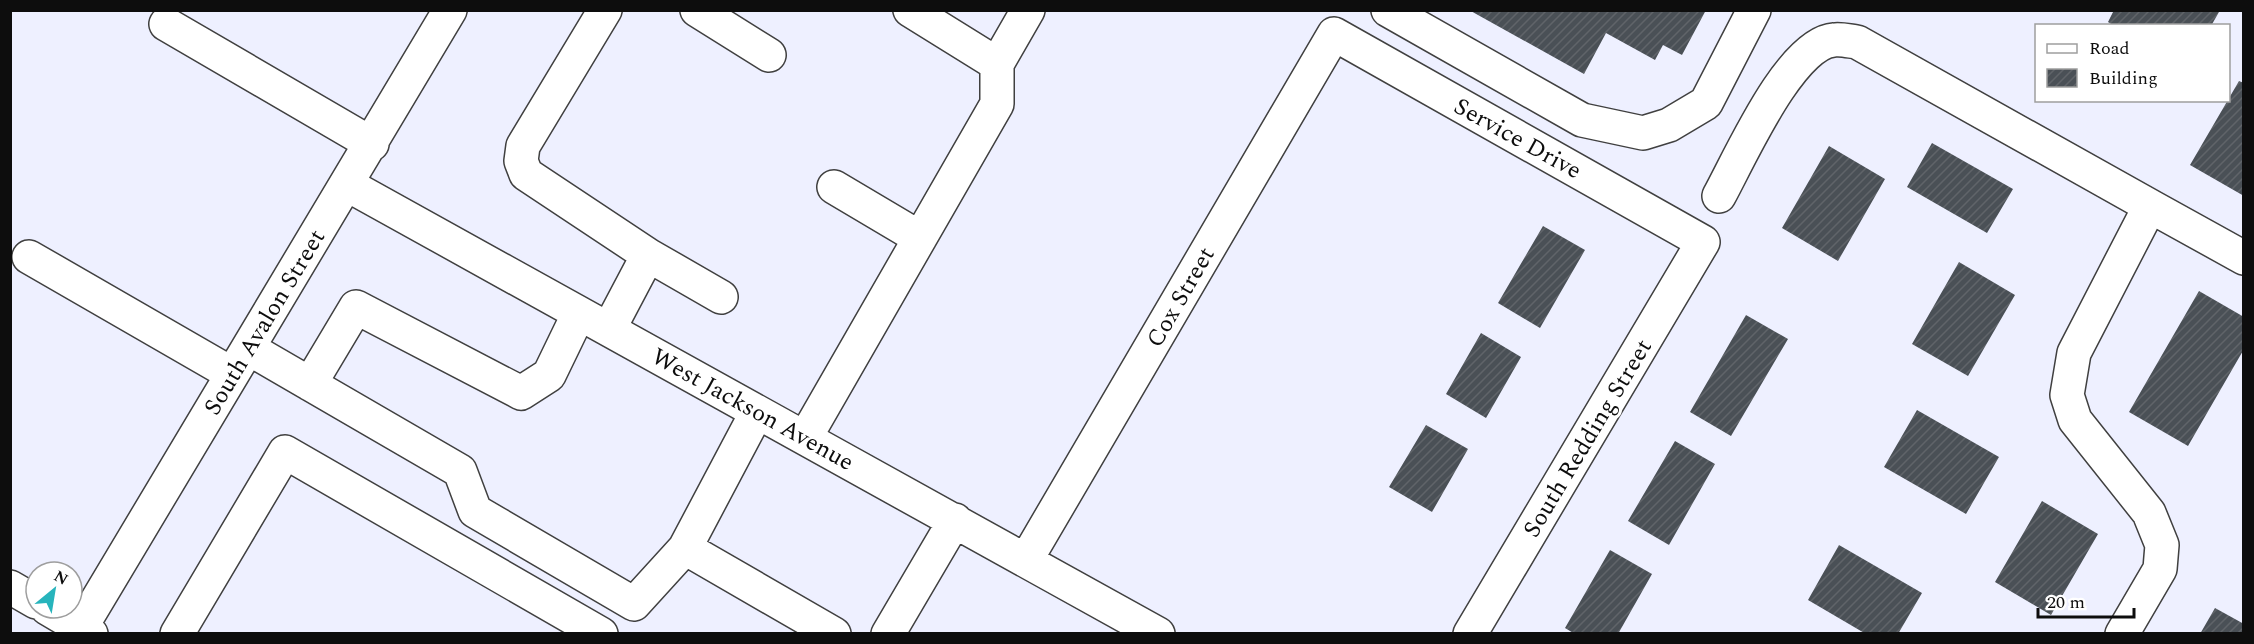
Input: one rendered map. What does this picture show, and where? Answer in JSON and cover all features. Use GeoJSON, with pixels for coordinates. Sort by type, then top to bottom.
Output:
{"type":"FeatureCollection","features":[{"type":"Feature","properties":{"kind":"street","name":"South Avalon Street"},"geometry":{"type":"LineString","coordinates":[[83,631],[240,361],[348,185],[450,10]]}},
{"type":"Feature","properties":{"kind":"street"},"geometry":{"type":"LineString","coordinates":[[605,10],[523,146],[520,161],[526,174],[648,255],[721,297]]}},
{"type":"Feature","properties":{"kind":"street"},"geometry":{"type":"LineString","coordinates":[[697,10],[769,55]]}},
{"type":"Feature","properties":{"kind":"street"},"geometry":{"type":"LineString","coordinates":[[910,10],[997,63]]}},
{"type":"Feature","properties":{"kind":"street"},"geometry":{"type":"LineString","coordinates":[[805,438],[997,104],[997,63],[1028,10]]}},
{"type":"Feature","properties":{"kind":"street"},"geometry":{"type":"LineString","coordinates":[[1389,10],[1582,120],[1643,133],[1669,126],[1706,103],[1754,10]]}},
{"type":"Feature","properties":{"kind":"street"},"geometry":{"type":"LineString","coordinates":[[166,24],[372,144]]}},
{"type":"Feature","properties":{"kind":"street","name":"Service Drive"},"geometry":{"type":"LineString","coordinates":[[1334,34],[1703,242]]}},
{"type":"Feature","properties":{"kind":"street","name":"Cox Street"},"geometry":{"type":"LineString","coordinates":[[1026,560],[1334,34]]}},
{"type":"Feature","properties":{"kind":"street"},"geometry":{"type":"LineString","coordinates":[[1719,196],[1783,79],[1806,54],[1832,39],[1857,42],[2244,258]]}},
{"type":"Feature","properties":{"kind":"street","name":"West Jackson Avenue"},"geometry":{"type":"LineString","coordinates":[[348,185],[1158,633]]}},
{"type":"Feature","properties":{"kind":"street"},"geometry":{"type":"LineString","coordinates":[[834,187],[920,238]]}},
{"type":"Feature","properties":{"kind":"street"},"geometry":{"type":"LineString","coordinates":[[2122,633],[2160,569],[2162,545],[2149,513],[2075,420],[2067,395],[2074,353],[2150,206]]}},
{"type":"Feature","properties":{"kind":"street","name":"South Redding Street"},"geometry":{"type":"LineString","coordinates":[[1470,633],[1703,242]]}},
{"type":"Feature","properties":{"kind":"street"},"geometry":{"type":"LineString","coordinates":[[609,329],[648,255]]}},
{"type":"Feature","properties":{"kind":"street"},"geometry":{"type":"LineString","coordinates":[[29,256],[240,361],[310,384],[460,471],[474,511],[634,604],[685,548],[757,412]]}},
{"type":"Feature","properties":{"kind":"street"},"geometry":{"type":"LineString","coordinates":[[310,384],[356,306],[521,393],[549,375],[579,313]]}},
{"type":"Feature","properties":{"kind":"street"},"geometry":{"type":"LineString","coordinates":[[177,633],[285,452],[601,633]]}},
{"type":"Feature","properties":{"kind":"street"},"geometry":{"type":"LineString","coordinates":[[888,633],[955,520]]}},
{"type":"Feature","properties":{"kind":"street"},"geometry":{"type":"LineString","coordinates":[[685,548],[834,633]]}},
{"type":"Feature","properties":{"kind":"street"},"geometry":{"type":"LineString","coordinates":[[10,587],[24,595]]}},
{"type":"Feature","properties":{"kind":"street"},"geometry":{"type":"LineString","coordinates":[[66,620],[83,631]]}},
{"type":"Feature","properties":{"kind":"building"},"geometry":{"type":"Polygon","coordinates":[[[1469,10],[1706,10],[1682,55],[1663,45],[1655,60],[1606,33],[1584,74],[1469,10]]]}},
{"type":"Feature","properties":{"kind":"building"},"geometry":{"type":"Polygon","coordinates":[[[2114,10],[2217,10],[2219,12],[2212,24],[2111,24],[2108,22],[2114,10]]]}},
{"type":"Feature","properties":{"kind":"building"},"geometry":{"type":"Polygon","coordinates":[[[2239,81],[2244,83],[2244,196],[2190,165],[2227,102],[2230,102],[2230,96],[2239,81]]]}},
{"type":"Feature","properties":{"kind":"building"},"geometry":{"type":"Polygon","coordinates":[[[1932,143],[2013,189],[1987,233],[1907,187],[1932,143]]]}},
{"type":"Feature","properties":{"kind":"building"},"geometry":{"type":"Polygon","coordinates":[[[1829,146],[1885,179],[1838,261],[1782,228],[1829,146]]]}},
{"type":"Feature","properties":{"kind":"building"},"geometry":{"type":"Polygon","coordinates":[[[1543,226],[1585,250],[1540,328],[1498,303],[1543,226]]]}},
{"type":"Feature","properties":{"kind":"building"},"geometry":{"type":"Polygon","coordinates":[[[1959,262],[2015,295],[1968,376],[1912,344],[1959,262]]]}},
{"type":"Feature","properties":{"kind":"building"},"geometry":{"type":"Polygon","coordinates":[[[2199,291],[2244,317],[2244,349],[2188,446],[2129,412],[2199,291]]]}},
{"type":"Feature","properties":{"kind":"building"},"geometry":{"type":"Polygon","coordinates":[[[1746,315],[1788,339],[1731,436],[1690,412],[1746,315]]]}},
{"type":"Feature","properties":{"kind":"building"},"geometry":{"type":"Polygon","coordinates":[[[1481,333],[1521,357],[1486,418],[1446,394],[1481,333]]]}},
{"type":"Feature","properties":{"kind":"building"},"geometry":{"type":"Polygon","coordinates":[[[1917,410],[1999,457],[1966,514],[1884,467],[1917,410]]]}},
{"type":"Feature","properties":{"kind":"building"},"geometry":{"type":"Polygon","coordinates":[[[1426,425],[1468,449],[1432,512],[1389,487],[1426,425]]]}},
{"type":"Feature","properties":{"kind":"building"},"geometry":{"type":"Polygon","coordinates":[[[1675,441],[1715,464],[1669,545],[1628,521],[1675,441]]]}},
{"type":"Feature","properties":{"kind":"building"},"geometry":{"type":"Polygon","coordinates":[[[2042,501],[2098,534],[2051,615],[1995,582],[2042,501]]]}},
{"type":"Feature","properties":{"kind":"building"},"geometry":{"type":"Polygon","coordinates":[[[1839,545],[1922,593],[1898,634],[1866,634],[1808,600],[1839,545]]]}},
{"type":"Feature","properties":{"kind":"building"},"geometry":{"type":"Polygon","coordinates":[[[1610,550],[1652,574],[1618,634],[1575,634],[1565,628],[1610,550]]]}},
{"type":"Feature","properties":{"kind":"building"},"geometry":{"type":"Polygon","coordinates":[[[2215,608],[2244,624],[2244,634],[2200,634],[2215,608]]]}}]}
